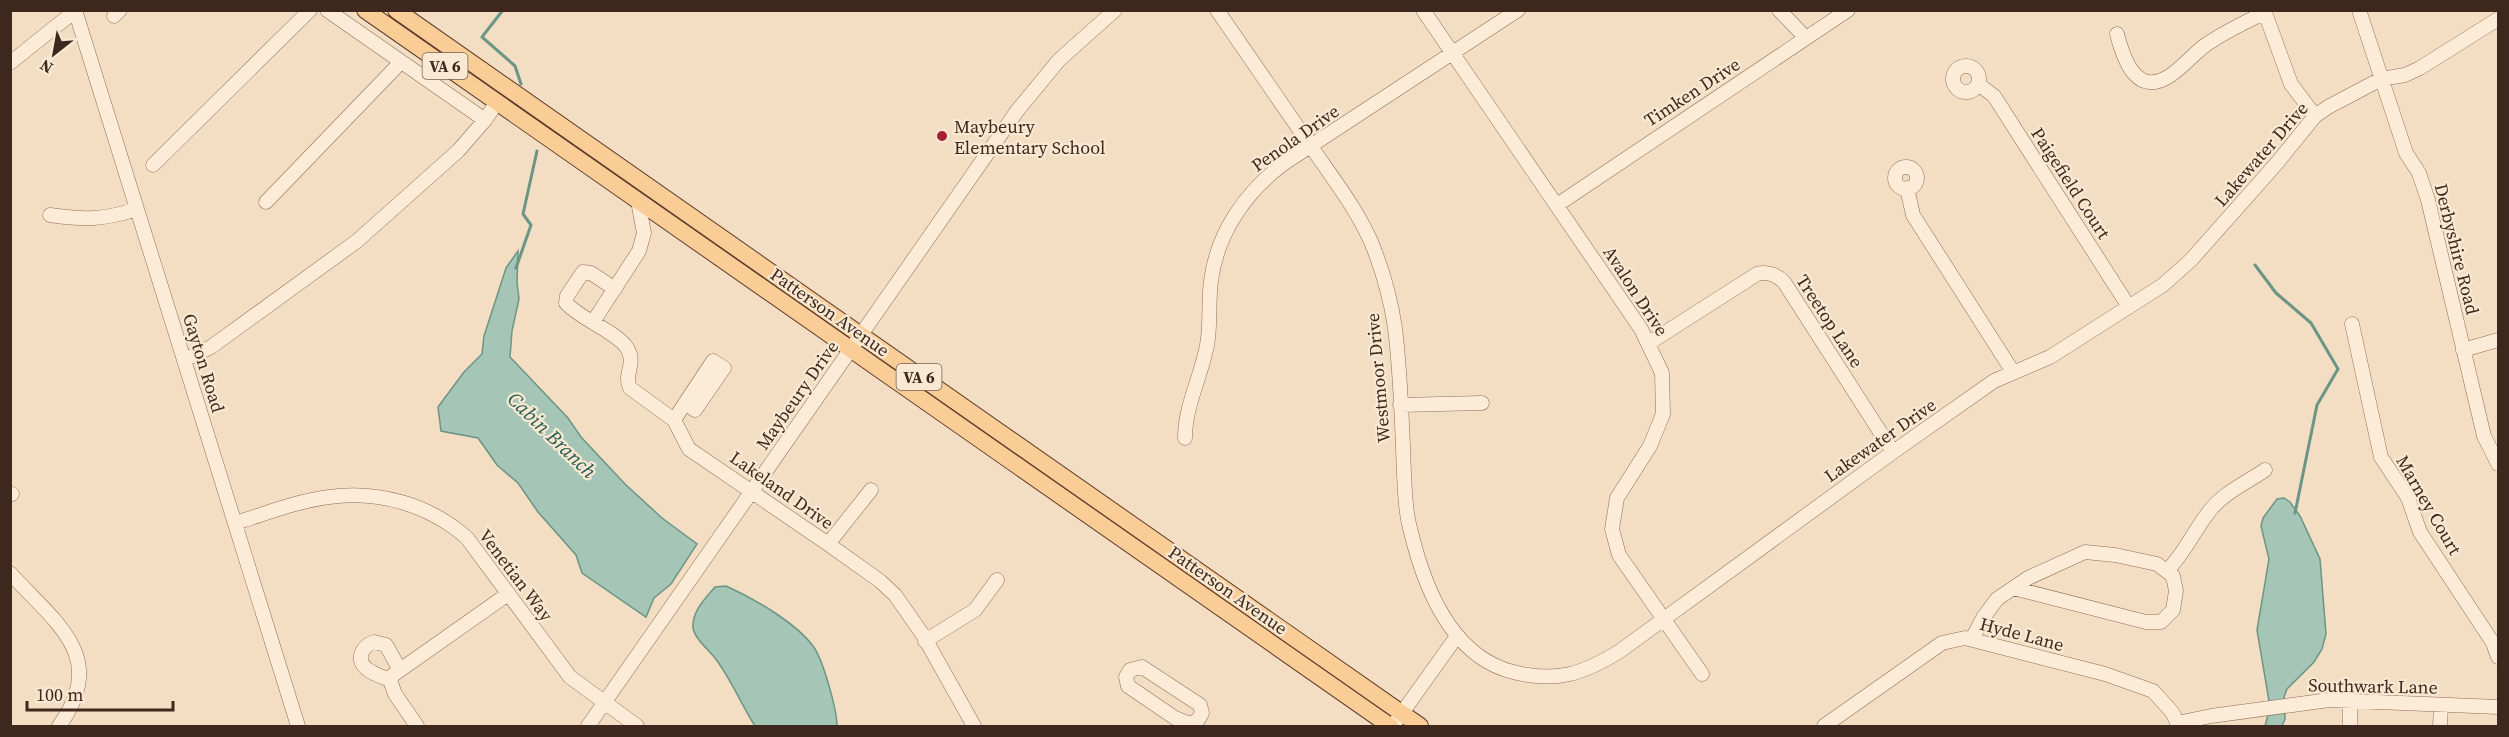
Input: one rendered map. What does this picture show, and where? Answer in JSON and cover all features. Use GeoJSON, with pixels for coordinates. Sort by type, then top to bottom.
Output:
{"type":"FeatureCollection","features":[{"type":"Feature","properties":{"kind":"main road","name":"Patterson Avenue"},"geometry":{"type":"LineString","coordinates":[[396,10],[861,336],[1395,722]]}},
{"type":"Feature","properties":{"kind":"main road","name":"Patterson Avenue"},"geometry":{"type":"LineString","coordinates":[[371,12],[851,350],[1395,722],[1420,726]]}},
{"type":"Feature","properties":{"kind":"street"},"geometry":{"type":"LineString","coordinates":[[153,165],[310,10]]}},
{"type":"Feature","properties":{"kind":"street"},"geometry":{"type":"LineString","coordinates":[[327,10],[485,120]]}},
{"type":"Feature","properties":{"kind":"street","name":"Maybeury Drive"},"geometry":{"type":"LineString","coordinates":[[588,726],[1024,102],[1059,60],[1115,10]]}},
{"type":"Feature","properties":{"kind":"street","name":"Westmoor Drive"},"geometry":{"type":"LineString","coordinates":[[1217,10],[1359,218],[1374,248],[1384,276],[1395,329],[1405,496],[1409,527],[1424,575],[1448,624],[1457,636]]}},
{"type":"Feature","properties":{"kind":"street","name":"Avalon Drive"},"geometry":{"type":"LineString","coordinates":[[1423,10],[1649,343],[1662,373],[1663,414],[1650,446],[1617,498],[1611,529],[1619,555],[1701,674]]}},
{"type":"Feature","properties":{"kind":"street","name":"Penola Drive"},"geometry":{"type":"LineString","coordinates":[[1185,438],[1185,417],[1207,343],[1211,282],[1219,247],[1240,207],[1257,186],[1283,164],[1518,10]]}},
{"type":"Feature","properties":{"kind":"street"},"geometry":{"type":"LineString","coordinates":[[1779,10],[1806,38]]}},
{"type":"Feature","properties":{"kind":"street","name":"Timken Drive"},"geometry":{"type":"LineString","coordinates":[[1557,205],[1848,10]]}},
{"type":"Feature","properties":{"kind":"street","name":"Derbyshire Road"},"geometry":{"type":"LineString","coordinates":[[2359,10],[2406,153],[2419,174],[2428,200],[2484,436],[2499,464]]}},
{"type":"Feature","properties":{"kind":"street"},"geometry":{"type":"LineString","coordinates":[[10,63],[75,11]]}},
{"type":"Feature","properties":{"kind":"street","name":"Gayton Road"},"geometry":{"type":"LineString","coordinates":[[75,11],[298,726]]}},
{"type":"Feature","properties":{"kind":"street"},"geometry":{"type":"LineString","coordinates":[[361,34],[371,12]]}},
{"type":"Feature","properties":{"kind":"street"},"geometry":{"type":"LineString","coordinates":[[2117,34],[2130,70],[2144,80],[2156,81],[2172,74],[2220,36],[2264,12],[2291,84],[2315,116]]}},
{"type":"Feature","properties":{"kind":"street","name":"Lakewater Drive"},"geometry":{"type":"LineString","coordinates":[[1457,636],[1474,653],[1502,669],[1535,677],[1566,676],[1596,666],[1994,381],[2050,357],[2163,285],[2192,260],[2315,116],[2381,79],[2405,75],[2420,68],[2499,20]]}},
{"type":"Feature","properties":{"kind":"street"},"geometry":{"type":"LineString","coordinates":[[266,202],[401,62]]}},
{"type":"Feature","properties":{"kind":"street","name":"Paigefield Court"},"geometry":{"type":"LineString","coordinates":[[1978,84],[1994,96],[2129,307]]}},
{"type":"Feature","properties":{"kind":"street"},"geometry":{"type":"LineString","coordinates":[[184,360],[211,347],[357,241],[458,151],[485,120],[496,102]]}},
{"type":"Feature","properties":{"kind":"street"},"geometry":{"type":"LineString","coordinates":[[1907,188],[1913,215],[2013,372]]}},
{"type":"Feature","properties":{"kind":"street"},"geometry":{"type":"LineString","coordinates":[[593,322],[639,251],[644,238],[638,201]]}},
{"type":"Feature","properties":{"kind":"street"},"geometry":{"type":"LineString","coordinates":[[50,216],[90,220],[137,209]]}},
{"type":"Feature","properties":{"kind":"street","name":"Lakeland Drive"},"geometry":{"type":"LineString","coordinates":[[615,290],[591,273],[583,272],[567,296],[566,303],[626,345],[632,361],[632,368],[627,379],[630,388],[674,420],[689,449],[828,544],[880,581],[895,595],[923,635],[974,726]]}},
{"type":"Feature","properties":{"kind":"street","name":"Treetop Lane"},"geometry":{"type":"LineString","coordinates":[[1649,343],[1757,274],[1766,273],[1779,277],[1893,452]]}},
{"type":"Feature","properties":{"kind":"street","name":"Marney Court"},"geometry":{"type":"LineString","coordinates":[[2352,324],[2381,457],[2408,498],[2420,532],[2493,643],[2499,657]]}},
{"type":"Feature","properties":{"kind":"street"},"geometry":{"type":"LineString","coordinates":[[2463,351],[2499,340]]}},
{"type":"Feature","properties":{"kind":"street"},"geometry":{"type":"LineString","coordinates":[[674,420],[685,403]]}},
{"type":"Feature","properties":{"kind":"street"},"geometry":{"type":"LineString","coordinates":[[1400,405],[1482,403]]}},
{"type":"Feature","properties":{"kind":"street"},"geometry":{"type":"LineString","coordinates":[[2167,571],[2188,547],[2208,513],[2222,499],[2265,471]]}},
{"type":"Feature","properties":{"kind":"street"},"geometry":{"type":"LineString","coordinates":[[828,544],[871,490]]}},
{"type":"Feature","properties":{"kind":"street","name":"Venetian Way"},"geometry":{"type":"LineString","coordinates":[[235,523],[327,497],[361,496],[402,502],[432,513],[455,527],[474,546],[570,677],[637,726]]}},
{"type":"Feature","properties":{"kind":"street"},"geometry":{"type":"LineString","coordinates":[[1972,639],[1983,618],[1997,599],[2013,588],[2028,578],[2085,552],[2115,555],[2157,564],[2173,576],[2176,591],[2173,610],[2161,622],[2146,622],[2115,616],[2013,588]]}},
{"type":"Feature","properties":{"kind":"street"},"geometry":{"type":"LineString","coordinates":[[11,575],[61,626],[75,647],[78,684],[75,699],[58,726]]}},
{"type":"Feature","properties":{"kind":"street"},"geometry":{"type":"LineString","coordinates":[[925,641],[975,610],[997,580]]}},
{"type":"Feature","properties":{"kind":"street"},"geometry":{"type":"LineString","coordinates":[[417,726],[395,694],[395,675],[508,594]]}},
{"type":"Feature","properties":{"kind":"street"},"geometry":{"type":"LineString","coordinates":[[1395,722],[1457,636]]}},
{"type":"Feature","properties":{"kind":"street","name":"Hyde Lane"},"geometry":{"type":"LineString","coordinates":[[1824,726],[1942,643],[1965,638],[2105,674],[2153,691],[2172,712],[2178,725]]}},
{"type":"Feature","properties":{"kind":"street"},"geometry":{"type":"LineString","coordinates":[[1142,667],[1200,705],[1201,717],[1194,723],[1173,722],[1128,686],[1126,677],[1130,670],[1142,667]]}},
{"type":"Feature","properties":{"kind":"street","name":"Southwark Lane"},"geometry":{"type":"LineString","coordinates":[[2178,725],[2262,708],[2329,700],[2499,707]]}},
{"type":"Feature","properties":{"kind":"street"},"geometry":{"type":"LineString","coordinates":[[2350,701],[2350,726]]}},
{"type":"Feature","properties":{"kind":"street"},"geometry":{"type":"LineString","coordinates":[[2440,726],[2441,705]]}},
{"type":"Feature","properties":{"kind":"water"},"geometry":{"type":"Polygon","coordinates":[[[518,251],[519,299],[512,331],[510,357],[568,418],[581,437],[625,484],[662,518],[697,544],[671,584],[654,598],[646,617],[582,573],[576,555],[538,512],[518,483],[497,465],[478,438],[441,431],[438,407],[464,372],[482,354],[484,336],[506,268],[518,251]]]}},
{"type":"Feature","properties":{"kind":"water"},"geometry":{"type":"Polygon","coordinates":[[[2284,498],[2290,502],[2300,516],[2320,559],[2326,634],[2322,649],[2314,662],[2287,689],[2284,697],[2285,719],[2282,726],[2265,726],[2270,707],[2257,630],[2269,559],[2261,526],[2263,518],[2277,499],[2284,498]]]}},
{"type":"Feature","properties":{"kind":"water"},"geometry":{"type":"Polygon","coordinates":[[[726,586],[761,604],[785,620],[813,646],[829,685],[837,726],[755,726],[726,674],[699,640],[693,628],[695,616],[703,601],[715,587],[726,586]]]}},
{"type":"Feature","properties":{"kind":"waterway","name":"Cabin Branch"},"geometry":{"type":"LineString","coordinates":[[503,10],[482,37],[515,66],[521,84]]}},
{"type":"Feature","properties":{"kind":"waterway","name":"Cabin Branch"},"geometry":{"type":"LineString","coordinates":[[516,268],[531,225],[523,214],[537,151]]}},
{"type":"Feature","properties":{"kind":"waterway"},"geometry":{"type":"LineString","coordinates":[[2255,265],[2276,293],[2311,323],[2338,369],[2317,405],[2295,513]]}},
{"type":"Feature","properties":{"kind":"place","name":"Maybeury Elementary School"},"geometry":{"type":"Point","coordinates":[942,136]}}]}
